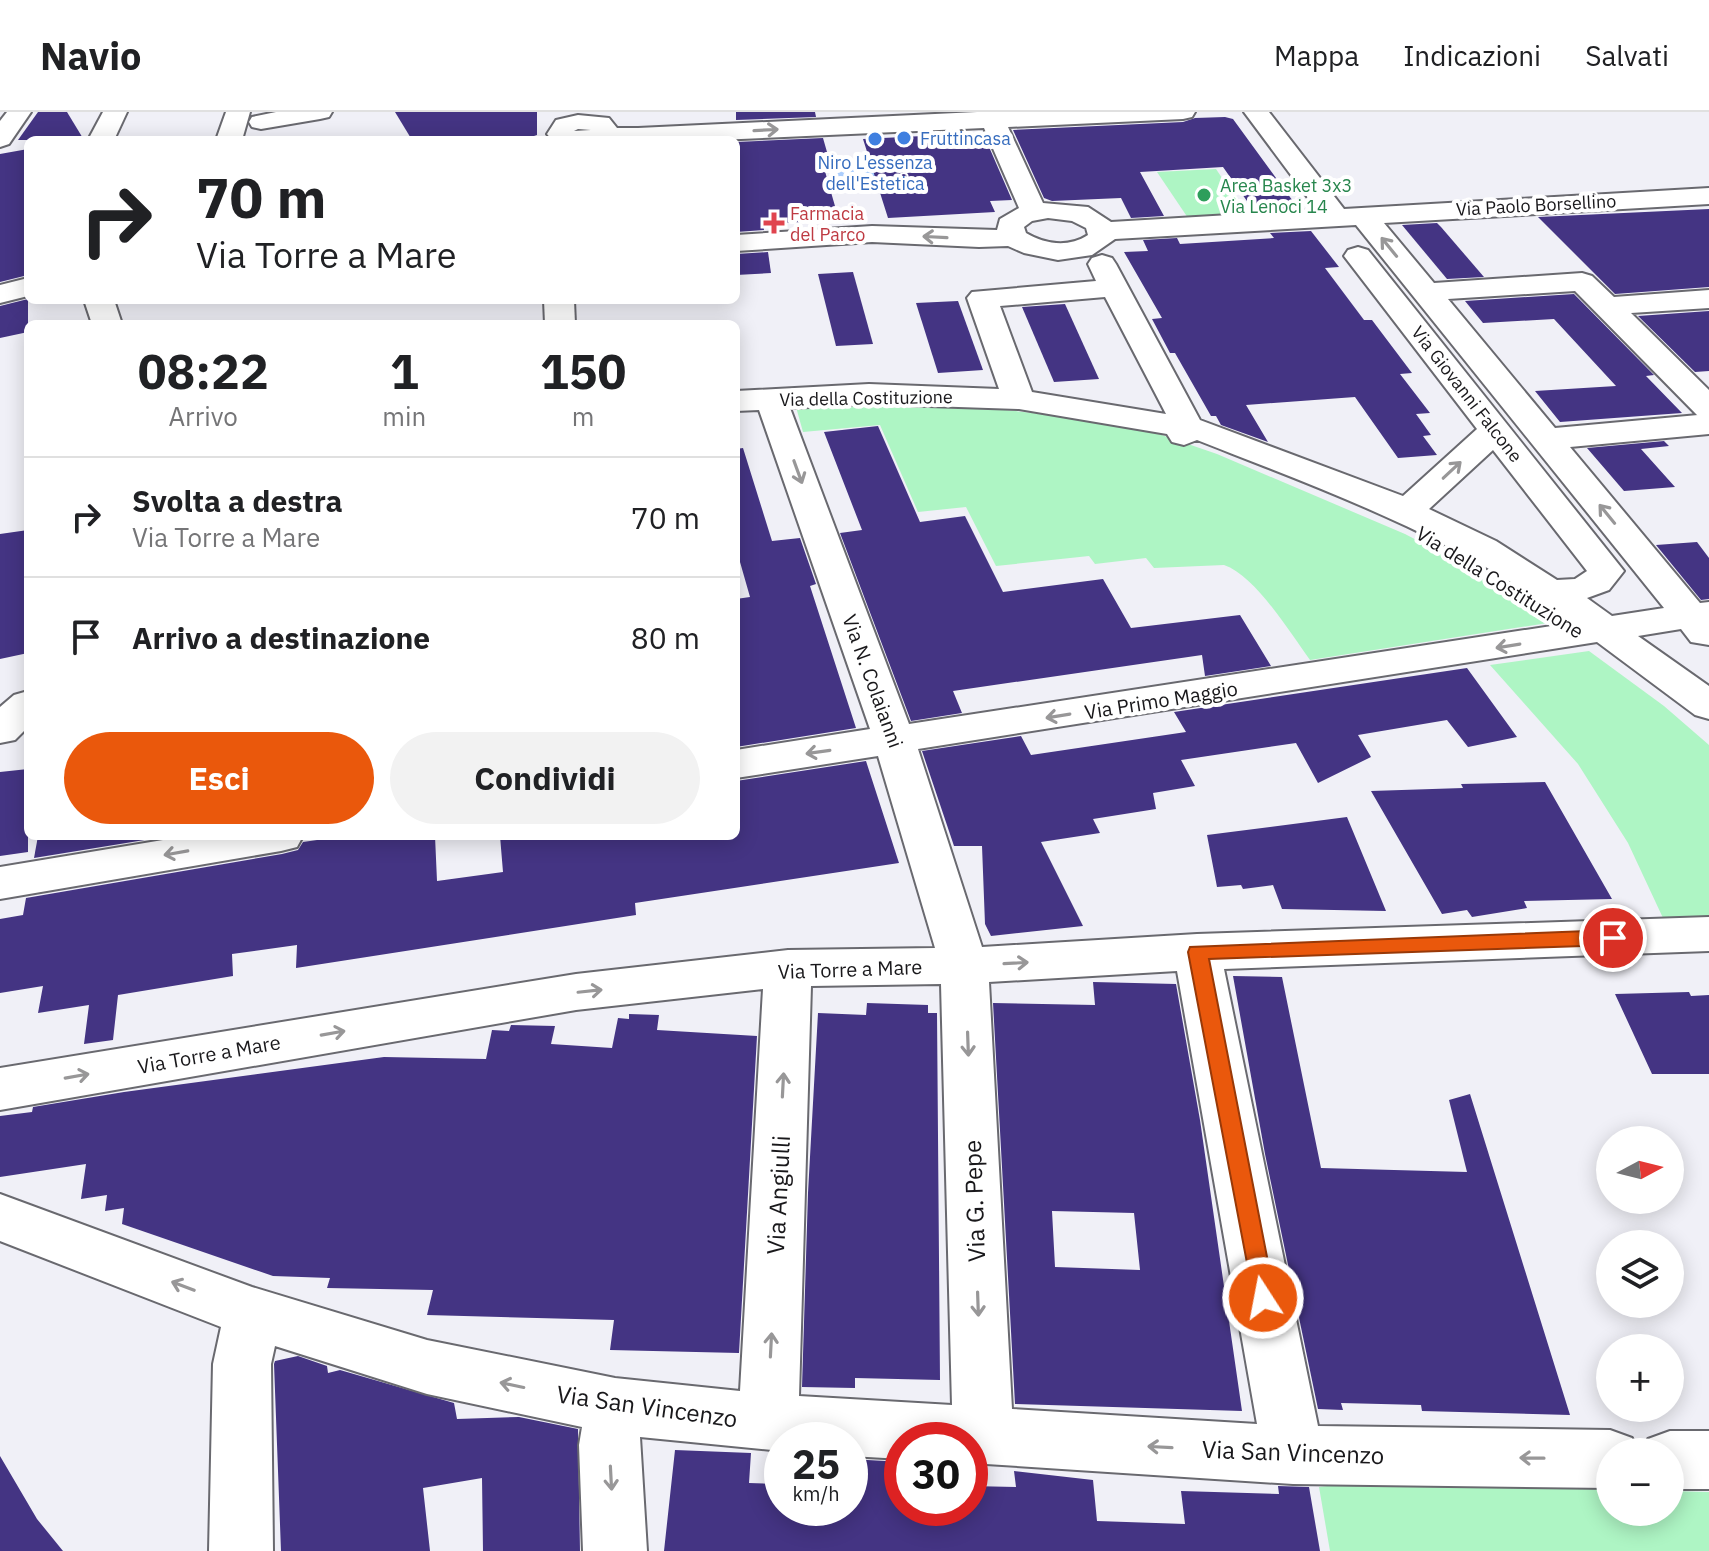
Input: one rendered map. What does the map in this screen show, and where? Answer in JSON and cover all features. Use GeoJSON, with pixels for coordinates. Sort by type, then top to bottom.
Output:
{"type":"FeatureCollection","features":[{"type":"Feature","properties":{"kind":"street"},"geometry":{"type":"LineString","coordinates":[[0,139],[19,112]]}},
{"type":"Feature","properties":{"kind":"street"},"geometry":{"type":"LineString","coordinates":[[103,136],[115,112]]}},
{"type":"Feature","properties":{"kind":"street"},"geometry":{"type":"LineString","coordinates":[[234,136],[254,121],[320,112]]}},
{"type":"Feature","properties":{"kind":"street"},"geometry":{"type":"LineString","coordinates":[[572,131],[638,136],[991,116],[1183,112]]}},
{"type":"Feature","properties":{"kind":"street","name":"Via Giovanni Falcone"},"geometry":{"type":"LineString","coordinates":[[1256,112],[1341,216],[1498,433],[1603,567],[1631,594],[1607,629]]}},
{"type":"Feature","properties":{"kind":"street"},"geometry":{"type":"LineString","coordinates":[[991,116],[1034,212]]}},
{"type":"Feature","properties":{"kind":"street"},"geometry":{"type":"LineString","coordinates":[[1488,208],[1487,203],[1495,199],[1695,171]]}},
{"type":"Feature","properties":{"kind":"street","name":"Via Paolo Borsellino"},"geometry":{"type":"LineString","coordinates":[[1013,237],[1032,247],[1047,250],[1095,239],[1341,216],[1709,196]]}},
{"type":"Feature","properties":{"kind":"street"},"geometry":{"type":"LineString","coordinates":[[740,243],[872,234],[979,239],[1013,237],[1010,225],[1015,219],[1034,212],[1078,213],[1099,224],[1095,239],[1114,288],[1184,418],[1184,430]]}},
{"type":"Feature","properties":{"kind":"street"},"geometry":{"type":"LineString","coordinates":[[1341,216],[1426,292],[1644,560],[1702,622]]}},
{"type":"Feature","properties":{"kind":"street"},"geometry":{"type":"LineString","coordinates":[[1426,292],[1582,282],[1703,395]]}},
{"type":"Feature","properties":{"kind":"street"},"geometry":{"type":"LineString","coordinates":[[0,294],[24,288]]}},
{"type":"Feature","properties":{"kind":"street"},"geometry":{"type":"LineString","coordinates":[[1019,399],[982,298],[1114,288]]}},
{"type":"Feature","properties":{"kind":"street"},"geometry":{"type":"LineString","coordinates":[[1607,306],[1709,299]]}},
{"type":"Feature","properties":{"kind":"street","name":"Via della Costituzione"},"geometry":{"type":"LineString","coordinates":[[754,400],[869,394],[1019,399],[1139,418],[1274,455],[1407,511],[1483,549],[1607,629],[1709,706]]}},
{"type":"Feature","properties":{"kind":"street","name":"Via N. Colaianni"},"geometry":{"type":"LineString","coordinates":[[754,400],[895,741],[964,966]]}},
{"type":"Feature","properties":{"kind":"street"},"geometry":{"type":"LineString","coordinates":[[1545,439],[1709,424]]}},
{"type":"Feature","properties":{"kind":"street","name":"Via della Costituzione"},"geometry":{"type":"LineString","coordinates":[[1184,430],[1400,522],[1607,629],[1709,725]]}},
{"type":"Feature","properties":{"kind":"street"},"geometry":{"type":"LineString","coordinates":[[1407,511],[1488,436],[1498,433]]}},
{"type":"Feature","properties":{"kind":"street"},"geometry":{"type":"LineString","coordinates":[[1550,591],[1590,585],[1601,580],[1603,567],[1644,560]]}},
{"type":"Feature","properties":{"kind":"street","name":"Via Primo Maggio"},"geometry":{"type":"LineString","coordinates":[[740,763],[1607,629],[1702,622]]}},
{"type":"Feature","properties":{"kind":"street"},"geometry":{"type":"LineString","coordinates":[[0,730],[24,708]]}},
{"type":"Feature","properties":{"kind":"street"},"geometry":{"type":"LineString","coordinates":[[0,883],[246,840]]}},
{"type":"Feature","properties":{"kind":"street","name":"Via Torre a Mare"},"geometry":{"type":"LineString","coordinates":[[0,1089],[576,992],[788,968],[964,966],[1197,952],[1709,934]]}},
{"type":"Feature","properties":{"kind":"street"},"geometry":{"type":"LineString","coordinates":[[1197,952],[1293,1455]]}},
{"type":"Feature","properties":{"kind":"street","name":"Via G. Pepe"},"geometry":{"type":"LineString","coordinates":[[964,966],[982,1422]]}},
{"type":"Feature","properties":{"kind":"street","name":"Via Angiulli"},"geometry":{"type":"LineString","coordinates":[[768,1422],[788,968]]}},
{"type":"Feature","properties":{"kind":"street","name":"Via San Vincenzo"},"geometry":{"type":"LineString","coordinates":[[0,1217],[252,1313],[427,1367],[615,1406],[768,1422]]}},
{"type":"Feature","properties":{"kind":"street"},"geometry":{"type":"LineString","coordinates":[[241,1551],[242,1364],[252,1313]]}},
{"type":"Feature","properties":{"kind":"street"},"geometry":{"type":"LineString","coordinates":[[615,1406],[609,1445],[615,1551]]}},
{"type":"Feature","properties":{"kind":"street","name":"Via San Vincenzo"},"geometry":{"type":"LineString","coordinates":[[988,1436],[1293,1455],[1596,1459]]}},
{"type":"Feature","properties":{"kind":"street"},"geometry":{"type":"LineString","coordinates":[[1684,1460],[1709,1460]]}},
{"type":"Feature","properties":{"kind":"green space","name":"Area Basket 3x3 Via Lenoci 14"},"geometry":{"type":"Polygon","coordinates":[[[1216,169],[1247,215],[1188,218],[1157,172],[1216,169]]]}},
{"type":"Feature","properties":{"kind":"green space"},"geometry":{"type":"Polygon","coordinates":[[[796,407],[1005,410],[1110,421],[1153,432],[1217,454],[1405,534],[1476,571],[1554,622],[1310,660],[1260,593],[1236,571],[1224,565],[1154,568],[1146,558],[1095,564],[1089,556],[996,566],[966,507],[918,512],[880,425],[803,432],[796,407]]]}},
{"type":"Feature","properties":{"kind":"green space"},"geometry":{"type":"Polygon","coordinates":[[[1589,651],[1664,706],[1709,745],[1709,916],[1663,918],[1628,843],[1578,764],[1490,665],[1589,651]]]}},
{"type":"Feature","properties":{"kind":"green space"},"geometry":{"type":"Polygon","coordinates":[[[1367,1481],[1596,1489],[1596,1526],[1684,1526],[1684,1491],[1709,1492],[1709,1551],[1330,1551],[1319,1487],[1367,1481]]]}},
{"type":"Feature","properties":{"kind":"water"},"geometry":{"type":"Polygon","coordinates":[[[872,167],[897,184],[840,189],[833,173],[872,167]]]}},
{"type":"Feature","properties":{"kind":"building"},"geometry":{"type":"Polygon","coordinates":[[[38,112],[67,112],[82,136],[24,136],[24,140],[18,140],[38,112]]]}},
{"type":"Feature","properties":{"kind":"building"},"geometry":{"type":"Polygon","coordinates":[[[395,112],[537,112],[537,135],[534,136],[410,136],[395,112]]]}},
{"type":"Feature","properties":{"kind":"building"},"geometry":{"type":"Polygon","coordinates":[[[736,112],[815,112],[816,117],[736,120],[736,112]]]}},
{"type":"Feature","properties":{"kind":"building"},"geometry":{"type":"Polygon","coordinates":[[[1195,118],[1233,119],[1298,208],[1254,211],[1223,167],[1140,172],[1164,216],[1131,218],[1121,198],[1052,201],[1044,198],[1013,130],[1183,122],[1195,118]]]}},
{"type":"Feature","properties":{"kind":"building"},"geometry":{"type":"Polygon","coordinates":[[[983,133],[1012,200],[990,201],[995,212],[888,218],[863,139],[983,133]]]}},
{"type":"Feature","properties":{"kind":"building"},"geometry":{"type":"Polygon","coordinates":[[[823,138],[827,152],[820,154],[839,220],[763,224],[764,230],[740,232],[740,142],[823,138]]]}},
{"type":"Feature","properties":{"kind":"building"},"geometry":{"type":"Polygon","coordinates":[[[24,150],[24,276],[0,282],[0,154],[24,150]]]}},
{"type":"Feature","properties":{"kind":"building"},"geometry":{"type":"Polygon","coordinates":[[[1709,209],[1709,287],[1615,294],[1538,217],[1709,209]]]}},
{"type":"Feature","properties":{"kind":"building"},"geometry":{"type":"Polygon","coordinates":[[[1437,223],[1484,277],[1447,279],[1402,225],[1437,223]]]}},
{"type":"Feature","properties":{"kind":"building"},"geometry":{"type":"Polygon","coordinates":[[[1311,231],[1339,267],[1325,268],[1364,320],[1372,320],[1412,373],[1400,374],[1430,413],[1416,414],[1431,435],[1423,436],[1437,455],[1398,458],[1355,397],[1246,405],[1268,442],[1221,425],[1216,416],[1211,416],[1175,353],[1170,353],[1152,319],[1162,318],[1124,252],[1148,251],[1143,240],[1177,238],[1180,244],[1274,238],[1270,233],[1311,231]]]}},
{"type":"Feature","properties":{"kind":"building"},"geometry":{"type":"Polygon","coordinates":[[[768,252],[771,273],[740,275],[740,254],[768,252]]]}},
{"type":"Feature","properties":{"kind":"building"},"geometry":{"type":"Polygon","coordinates":[[[853,272],[873,344],[836,346],[818,274],[853,272]]]}},
{"type":"Feature","properties":{"kind":"building"},"geometry":{"type":"Polygon","coordinates":[[[1574,294],[1654,375],[1646,376],[1682,413],[1560,422],[1535,391],[1616,386],[1554,319],[1483,323],[1465,301],[1574,294]]]}},
{"type":"Feature","properties":{"kind":"building"},"geometry":{"type":"Polygon","coordinates":[[[24,300],[24,304],[28,304],[24,333],[0,338],[0,306],[24,300]]]}},
{"type":"Feature","properties":{"kind":"building"},"geometry":{"type":"Polygon","coordinates":[[[958,301],[983,370],[938,373],[916,303],[958,301]]]}},
{"type":"Feature","properties":{"kind":"building"},"geometry":{"type":"Polygon","coordinates":[[[1065,304],[1099,379],[1054,382],[1022,307],[1065,304]]]}},
{"type":"Feature","properties":{"kind":"building"},"geometry":{"type":"Polygon","coordinates":[[[1709,311],[1709,371],[1695,372],[1638,316],[1709,311]]]}},
{"type":"Feature","properties":{"kind":"building"},"geometry":{"type":"Polygon","coordinates":[[[878,426],[920,522],[965,516],[1003,592],[1103,579],[1131,628],[1240,615],[1271,666],[1205,676],[1202,655],[953,691],[962,713],[911,721],[840,533],[862,530],[824,432],[878,426]]]}},
{"type":"Feature","properties":{"kind":"building"},"geometry":{"type":"Polygon","coordinates":[[[1664,441],[1669,446],[1641,449],[1675,487],[1624,491],[1587,448],[1664,441]]]}},
{"type":"Feature","properties":{"kind":"building"},"geometry":{"type":"Polygon","coordinates":[[[740,448],[743,448],[772,541],[800,538],[816,584],[810,586],[856,728],[740,746],[740,598],[750,597],[740,562],[740,448]]]}},
{"type":"Feature","properties":{"kind":"building"},"geometry":{"type":"Polygon","coordinates":[[[24,531],[24,654],[0,659],[0,534],[24,531]]]}},
{"type":"Feature","properties":{"kind":"building"},"geometry":{"type":"Polygon","coordinates":[[[1697,542],[1709,558],[1709,599],[1701,600],[1656,545],[1697,542]]]}},
{"type":"Feature","properties":{"kind":"building"},"geometry":{"type":"Polygon","coordinates":[[[1467,668],[1517,737],[1468,747],[1447,720],[1358,735],[1371,757],[1318,783],[1296,743],[1181,760],[1195,786],[1153,793],[1156,809],[1093,819],[1100,833],[1041,842],[1083,926],[991,936],[985,924],[982,846],[954,846],[922,751],[1021,736],[1031,755],[1186,732],[1174,712],[1467,668]]]}},
{"type":"Feature","properties":{"kind":"building"},"geometry":{"type":"Polygon","coordinates":[[[866,761],[899,863],[635,903],[636,915],[296,968],[297,945],[232,954],[233,976],[118,995],[113,1040],[84,1044],[89,1005],[38,1013],[43,986],[0,993],[0,919],[23,915],[26,898],[282,854],[298,850],[303,842],[317,840],[435,840],[437,881],[503,872],[500,840],[740,840],[740,780],[866,761]]]}},
{"type":"Feature","properties":{"kind":"building"},"geometry":{"type":"Polygon","coordinates":[[[24,769],[24,840],[28,840],[28,852],[0,856],[0,772],[24,769]]]}},
{"type":"Feature","properties":{"kind":"building"},"geometry":{"type":"Polygon","coordinates":[[[1545,782],[1612,899],[1524,901],[1527,908],[1472,917],[1467,910],[1442,914],[1371,791],[1463,788],[1461,784],[1545,782]]]}},
{"type":"Feature","properties":{"kind":"building"},"geometry":{"type":"Polygon","coordinates":[[[1347,817],[1386,911],[1282,909],[1273,885],[1243,889],[1241,885],[1217,887],[1207,835],[1347,817]]]}},
{"type":"Feature","properties":{"kind":"building"},"geometry":{"type":"Polygon","coordinates":[[[37,840],[144,840],[34,858],[37,840]]]}},
{"type":"Feature","properties":{"kind":"building"},"geometry":{"type":"Polygon","coordinates":[[[1233,976],[1282,977],[1321,1168],[1467,1172],[1449,1100],[1470,1094],[1570,1415],[1422,1411],[1421,1405],[1341,1403],[1343,1410],[1318,1409],[1265,1154],[1233,976]]]}},
{"type":"Feature","properties":{"kind":"building"},"geometry":{"type":"Polygon","coordinates":[[[1093,982],[1176,984],[1200,1120],[1242,1411],[1015,1404],[993,1003],[1095,1005],[1093,982]],[[1052,1211],[1055,1267],[1140,1270],[1134,1213],[1052,1211]]]}},
{"type":"Feature","properties":{"kind":"building"},"geometry":{"type":"Polygon","coordinates":[[[1689,992],[1691,996],[1709,995],[1709,1074],[1652,1074],[1615,994],[1689,992]]]}},
{"type":"Feature","properties":{"kind":"building"},"geometry":{"type":"Polygon","coordinates":[[[867,1003],[928,1005],[928,1013],[937,1013],[940,1380],[855,1378],[855,1388],[802,1387],[818,1013],[866,1015],[867,1003]]]}},
{"type":"Feature","properties":{"kind":"building"},"geometry":{"type":"Polygon","coordinates":[[[629,1014],[659,1015],[657,1030],[757,1036],[739,1353],[610,1350],[614,1320],[427,1315],[433,1290],[327,1288],[330,1278],[273,1276],[122,1224],[124,1208],[105,1211],[107,1195],[81,1199],[86,1164],[0,1177],[0,1116],[32,1112],[33,1107],[384,1057],[486,1059],[492,1030],[509,1031],[511,1025],[555,1026],[551,1044],[612,1048],[618,1018],[629,1019],[629,1014]]]}},
{"type":"Feature","properties":{"kind":"building"},"geometry":{"type":"Polygon","coordinates":[[[298,1356],[327,1366],[328,1373],[340,1370],[454,1403],[457,1419],[519,1417],[578,1429],[580,1551],[483,1551],[482,1478],[423,1488],[430,1551],[281,1551],[274,1364],[275,1361],[298,1356]]]}},
{"type":"Feature","properties":{"kind":"building"},"geometry":{"type":"Polygon","coordinates":[[[675,1450],[751,1453],[749,1483],[764,1483],[764,1526],[868,1526],[868,1460],[884,1461],[884,1526],[988,1526],[988,1486],[1016,1487],[1014,1471],[1093,1480],[1097,1521],[1185,1524],[1181,1491],[1279,1494],[1278,1486],[1309,1487],[1320,1551],[664,1551],[675,1450]]]}},
{"type":"Feature","properties":{"kind":"building"},"geometry":{"type":"Polygon","coordinates":[[[0,1456],[37,1519],[63,1551],[0,1551],[0,1456]]]}},
{"type":"Feature","properties":{"kind":"place","name":"Fruttincasa"},"geometry":{"type":"Point","coordinates":[904,138]}},
{"type":"Feature","properties":{"kind":"place","name":"Niro L'essenza dell'Estetica"},"geometry":{"type":"Point","coordinates":[875,139]}},
{"type":"Feature","properties":{"kind":"place","name":"Area Basket 3x3 Via Lenoci 14"},"geometry":{"type":"Point","coordinates":[1204,195]}},
{"type":"Feature","properties":{"kind":"place","name":"Farmacia del Parco"},"geometry":{"type":"Point","coordinates":[774,223]}},
{"type":"Feature","properties":{"kind":"route"},"geometry":{"type":"LineString","coordinates":[[1263,1298],[1197,952],[1613,938]]}}]}
